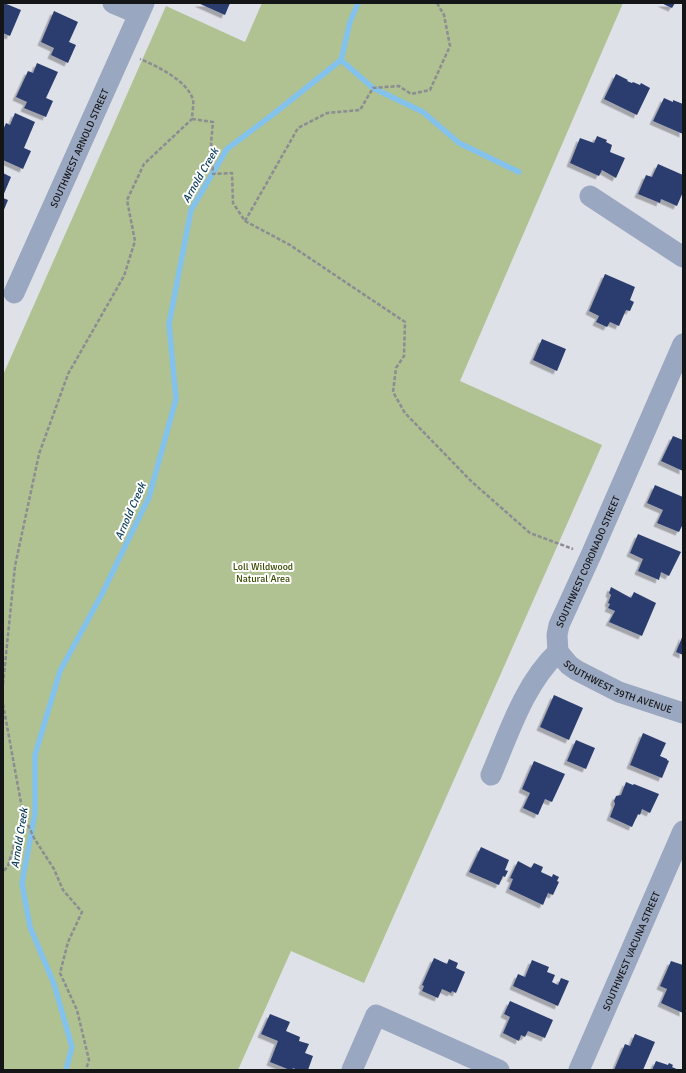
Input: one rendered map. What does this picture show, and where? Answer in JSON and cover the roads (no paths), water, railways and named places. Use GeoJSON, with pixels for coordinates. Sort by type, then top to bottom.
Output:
{"type":"FeatureCollection","features":[{"type":"Feature","properties":{"kind":"street"},"geometry":{"type":"LineString","coordinates":[[113,3],[141,8]]}},
{"type":"Feature","properties":{"kind":"street","name":"SOUTHWEST ARNOLD STREET"},"geometry":{"type":"LineString","coordinates":[[14,293],[141,8]]}},
{"type":"Feature","properties":{"kind":"street"},"geometry":{"type":"LineString","coordinates":[[590,196],[683,257]]}},
{"type":"Feature","properties":{"kind":"street","name":"SOUTHWEST CORONADO STREET"},"geometry":{"type":"LineString","coordinates":[[558,652],[557,635],[559,625],[683,344]]}},
{"type":"Feature","properties":{"kind":"street"},"geometry":{"type":"LineString","coordinates":[[491,775],[515,718],[530,688],[546,663],[558,652]]}},
{"type":"Feature","properties":{"kind":"street","name":"SOUTHWEST 39TH AVENUE"},"geometry":{"type":"LineString","coordinates":[[558,652],[569,665],[576,670],[619,692],[683,713]]}},
{"type":"Feature","properties":{"kind":"street","name":"SOUTHWEST VACUNA STREET"},"geometry":{"type":"LineString","coordinates":[[579,1070],[683,831]]}},
{"type":"Feature","properties":{"kind":"street"},"geometry":{"type":"LineString","coordinates":[[352,1070],[376,1015],[499,1070]]}},
{"type":"Feature","properties":{"kind":"waterway","name":"Arnold Creek"},"geometry":{"type":"LineString","coordinates":[[66,1070],[72,1047],[54,984],[30,927],[22,883],[35,813],[35,755],[60,671],[102,594],[149,497],[176,399],[169,324],[191,210],[227,149],[341,60],[350,22],[358,3]]}},
{"type":"Feature","properties":{"kind":"waterway"},"geometry":{"type":"LineString","coordinates":[[341,60],[373,88],[423,112],[459,143],[519,172]]}},
{"type":"Feature","properties":{"kind":"park label","name":"Loll Wildwood Natural Area"},"geometry":{"type":"Point","coordinates":[263,572]}}]}
